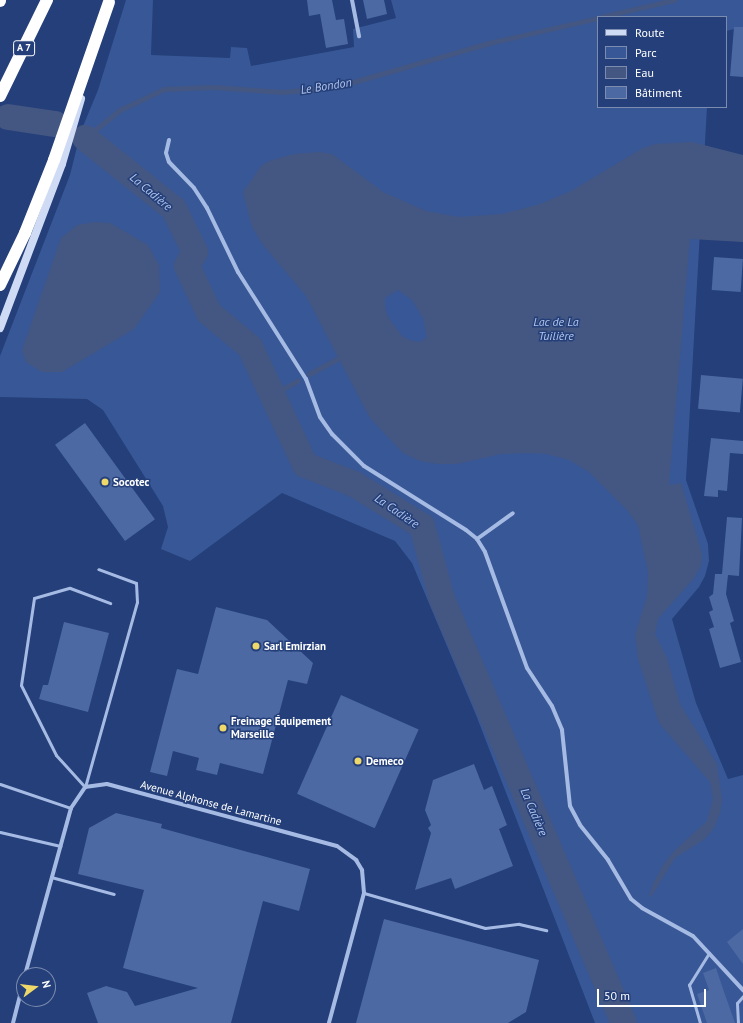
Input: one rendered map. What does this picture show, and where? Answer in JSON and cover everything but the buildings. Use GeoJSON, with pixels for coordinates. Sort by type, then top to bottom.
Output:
{"type":"FeatureCollection","features":[{"type":"Feature","properties":{"kind":"highway","name":"A 7"},"geometry":{"type":"LineString","coordinates":[[0,96],[47,0]]}},
{"type":"Feature","properties":{"kind":"highway"},"geometry":{"type":"LineString","coordinates":[[0,285],[25,233],[67,135],[109,2]]}},
{"type":"Feature","properties":{"kind":"main road"},"geometry":{"type":"LineString","coordinates":[[0,328],[67,135]]}},
{"type":"Feature","properties":{"kind":"street"},"geometry":{"type":"LineString","coordinates":[[352,0],[360,36]]}},
{"type":"Feature","properties":{"kind":"street"},"geometry":{"type":"LineString","coordinates":[[169,140],[166,153],[169,162],[194,188],[207,208],[238,272],[306,379],[320,417],[332,434],[364,466],[448,517],[477,539],[485,552],[527,668],[552,706],[562,730],[570,806],[580,825],[608,860],[631,899],[642,908],[693,936],[743,990]]}},
{"type":"Feature","properties":{"kind":"street"},"geometry":{"type":"LineString","coordinates":[[477,539],[513,513]]}},
{"type":"Feature","properties":{"kind":"street","name":"Avenue Alphonse de Lamartine"},"geometry":{"type":"LineString","coordinates":[[84,787],[106,784],[337,846],[348,852],[362,870],[364,893],[330,1023]]}},
{"type":"Feature","properties":{"kind":"street"},"geometry":{"type":"LineString","coordinates":[[27,967],[71,808],[84,787]]}},
{"type":"Feature","properties":{"kind":"street"},"geometry":{"type":"LineString","coordinates":[[13,1023],[17,1007]]}},
{"type":"Feature","properties":{"kind":"lane"},"geometry":{"type":"LineString","coordinates":[[84,787],[137,602],[136,583],[98,569]]}},
{"type":"Feature","properties":{"kind":"lane"},"geometry":{"type":"LineString","coordinates":[[84,787],[56,754],[21,685],[34,598],[70,588],[110,603]]}},
{"type":"Feature","properties":{"kind":"lane"},"geometry":{"type":"LineString","coordinates":[[0,784],[71,808]]}},
{"type":"Feature","properties":{"kind":"lane"},"geometry":{"type":"LineString","coordinates":[[0,832],[60,846]]}},
{"type":"Feature","properties":{"kind":"lane"},"geometry":{"type":"LineString","coordinates":[[51,878],[114,894]]}},
{"type":"Feature","properties":{"kind":"lane"},"geometry":{"type":"LineString","coordinates":[[364,893],[485,928],[519,924],[546,930]]}},
{"type":"Feature","properties":{"kind":"lane"},"geometry":{"type":"LineString","coordinates":[[700,1023],[689,993],[689,985],[710,954]]}},
{"type":"Feature","properties":{"kind":"lane"},"geometry":{"type":"LineString","coordinates":[[738,1023],[737,1003],[743,996]]}},
{"type":"Feature","properties":{"kind":"green space"},"geometry":{"type":"Polygon","coordinates":[[[126,0],[153,0],[151,55],[230,58],[231,47],[247,48],[251,66],[354,47],[353,29],[396,18],[391,0],[743,0],[743,27],[727,31],[727,16],[597,16],[597,108],[707,108],[686,480],[708,544],[709,561],[705,576],[699,587],[672,619],[696,703],[728,779],[743,775],[743,1023],[595,1023],[476,715],[412,563],[395,541],[282,493],[190,561],[161,549],[168,527],[163,506],[103,410],[87,399],[0,397],[0,356],[70,175],[81,131],[98,90],[126,0]]]}},
{"type":"Feature","properties":{"kind":"water","name":"Lac de La Tuilière"},"geometry":{"type":"Polygon","coordinates":[[[692,142],[743,155],[743,242],[690,239],[669,485],[681,483],[702,554],[701,566],[694,578],[658,619],[655,634],[667,658],[680,704],[717,764],[722,800],[720,813],[714,828],[705,839],[675,858],[651,897],[649,896],[653,884],[663,865],[675,850],[707,821],[713,799],[710,782],[659,723],[638,659],[635,635],[647,596],[648,572],[638,525],[626,509],[589,472],[569,460],[547,454],[527,453],[501,454],[457,464],[438,464],[420,461],[403,453],[370,418],[306,296],[263,245],[252,227],[243,192],[261,166],[269,161],[294,154],[319,152],[332,154],[383,192],[426,211],[459,217],[502,214],[540,204],[571,191],[643,148],[655,144],[692,142]],[[398,290],[385,298],[385,307],[388,317],[402,336],[409,340],[420,342],[427,337],[423,318],[412,300],[398,290]]]}},
{"type":"Feature","properties":{"kind":"water"},"geometry":{"type":"Polygon","coordinates":[[[95,222],[110,223],[148,245],[159,265],[160,292],[134,329],[62,372],[42,372],[26,362],[22,350],[61,238],[77,225],[95,222]]]}},
{"type":"Feature","properties":{"kind":"waterway","name":"Le Bondon"},"geometry":{"type":"LineString","coordinates":[[605,16],[674,0]]}},
{"type":"Feature","properties":{"kind":"waterway","name":"Le Bondon"},"geometry":{"type":"LineString","coordinates":[[85,138],[120,110],[164,89],[213,87],[283,92],[336,87],[489,43],[597,18]]}},
{"type":"Feature","properties":{"kind":"waterway","name":"La Cadière"},"geometry":{"type":"LineString","coordinates":[[8,117],[55,124]]}},
{"type":"Feature","properties":{"kind":"waterway","name":"La Cadière"},"geometry":{"type":"LineString","coordinates":[[85,138],[174,209],[195,252],[187,266],[209,313],[250,347],[305,465],[354,484],[422,526],[442,599],[624,1023]]}},
{"type":"Feature","properties":{"kind":"waterway"},"geometry":{"type":"LineString","coordinates":[[309,374],[344,355]]}},
{"type":"Feature","properties":{"kind":"waterway"},"geometry":{"type":"LineString","coordinates":[[272,395],[297,381]]}},
{"type":"Feature","properties":{"kind":"place","name":"Socotec"},"geometry":{"type":"Point","coordinates":[105,482]}},
{"type":"Feature","properties":{"kind":"place","name":"Sarl Emirzian"},"geometry":{"type":"Point","coordinates":[256,646]}},
{"type":"Feature","properties":{"kind":"place","name":"Freinage Équipement Marseille"},"geometry":{"type":"Point","coordinates":[223,728]}},
{"type":"Feature","properties":{"kind":"place","name":"Demeco"},"geometry":{"type":"Point","coordinates":[358,761]}}]}
